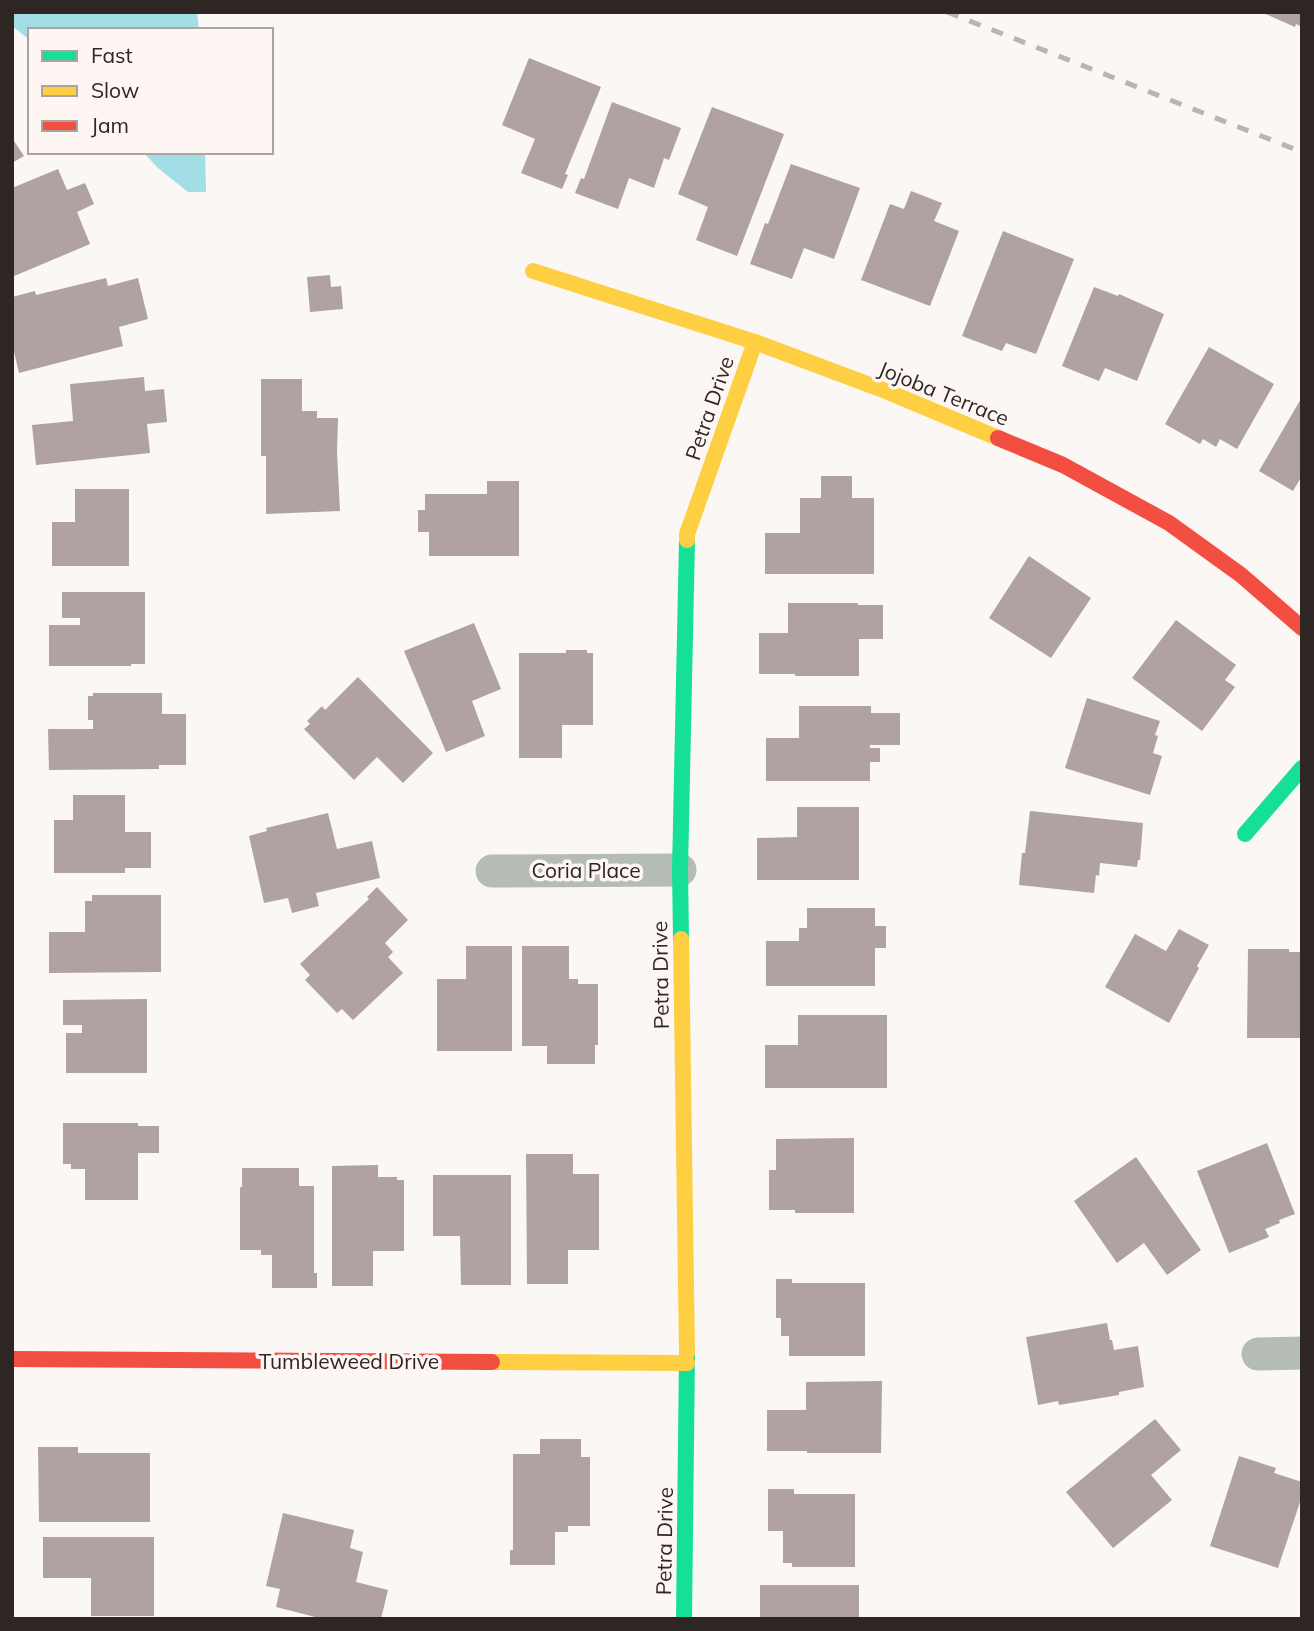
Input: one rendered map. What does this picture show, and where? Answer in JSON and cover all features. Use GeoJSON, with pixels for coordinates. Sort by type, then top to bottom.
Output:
{"type":"FeatureCollection","features":[{"type":"Feature","properties":{"kind":"street","name":"Jojoba Terrace"},"geometry":{"type":"LineString","coordinates":[[533,271],[755,342],[886,391],[1063,465],[1169,523],[1241,575],[1302,628]]}},
{"type":"Feature","properties":{"kind":"street","name":"Petra Drive"},"geometry":{"type":"LineString","coordinates":[[684,1619],[687,1363],[680,870],[687,534],[755,342]]}},
{"type":"Feature","properties":{"kind":"street"},"geometry":{"type":"LineString","coordinates":[[1245,834],[1302,768]]}},
{"type":"Feature","properties":{"kind":"street","name":"Coria Place"},"geometry":{"type":"LineString","coordinates":[[492,871],[680,870]]}},
{"type":"Feature","properties":{"kind":"street"},"geometry":{"type":"LineString","coordinates":[[1258,1354],[1302,1353]]}},
{"type":"Feature","properties":{"kind":"street","name":"Tumbleweed Drive"},"geometry":{"type":"LineString","coordinates":[[12,1359],[687,1363]]}},
{"type":"Feature","properties":{"kind":"water"},"geometry":{"type":"Polygon","coordinates":[[[12,12],[197,12],[199,28],[28,28],[28,38],[12,26],[12,12]]]}},
{"type":"Feature","properties":{"kind":"water"},"geometry":{"type":"Polygon","coordinates":[[[145,154],[205,154],[206,192],[188,192],[145,154]]]}},
{"type":"Feature","properties":{"kind":"building"},"geometry":{"type":"Polygon","coordinates":[[[1261,12],[1302,12],[1302,27],[1296,24],[1295,27],[1261,12]]]}},
{"type":"Feature","properties":{"kind":"building"},"geometry":{"type":"Polygon","coordinates":[[[529,58],[601,87],[565,174],[568,175],[562,189],[521,173],[535,139],[502,125],[529,58]]]}},
{"type":"Feature","properties":{"kind":"building"},"geometry":{"type":"Polygon","coordinates":[[[612,102],[681,128],[669,160],[664,158],[654,188],[629,178],[618,209],[575,193],[581,178],[584,179],[612,102]]]}},
{"type":"Feature","properties":{"kind":"building"},"geometry":{"type":"Polygon","coordinates":[[[712,107],[784,134],[737,256],[696,240],[708,207],[678,194],[712,107]]]}},
{"type":"Feature","properties":{"kind":"building"},"geometry":{"type":"Polygon","coordinates":[[[12,138],[24,156],[12,163],[12,138]]]}},
{"type":"Feature","properties":{"kind":"building"},"geometry":{"type":"Polygon","coordinates":[[[791,164],[860,188],[834,259],[804,248],[792,279],[750,264],[791,164]]]}},
{"type":"Feature","properties":{"kind":"building"},"geometry":{"type":"Polygon","coordinates":[[[58,169],[67,190],[85,183],[94,204],[77,212],[90,244],[12,277],[12,188],[58,169]]]}},
{"type":"Feature","properties":{"kind":"building"},"geometry":{"type":"Polygon","coordinates":[[[911,191],[942,203],[934,221],[959,231],[930,306],[861,280],[890,204],[904,209],[911,191]]]}},
{"type":"Feature","properties":{"kind":"building"},"geometry":{"type":"Polygon","coordinates":[[[1003,231],[1074,259],[1036,354],[1006,343],[1002,351],[962,336],[1003,231]]]}},
{"type":"Feature","properties":{"kind":"building"},"geometry":{"type":"Polygon","coordinates":[[[330,275],[331,287],[341,286],[343,309],[310,312],[307,277],[330,275]]]}},
{"type":"Feature","properties":{"kind":"building"},"geometry":{"type":"Polygon","coordinates":[[[106,278],[108,286],[138,278],[148,319],[119,327],[123,346],[19,373],[12,352],[12,297],[35,291],[36,295],[106,278]]]}},
{"type":"Feature","properties":{"kind":"building"},"geometry":{"type":"Polygon","coordinates":[[[1094,287],[1118,296],[1119,294],[1164,314],[1137,381],[1105,368],[1099,381],[1062,366],[1094,287]]]}},
{"type":"Feature","properties":{"kind":"building"},"geometry":{"type":"Polygon","coordinates":[[[1209,347],[1274,384],[1237,449],[1220,439],[1216,447],[1203,439],[1200,444],[1165,424],[1209,347]]]}},
{"type":"Feature","properties":{"kind":"building"},"geometry":{"type":"Polygon","coordinates":[[[144,377],[145,391],[164,389],[167,422],[147,424],[150,453],[36,465],[32,425],[73,421],[70,384],[144,377]]]}},
{"type":"Feature","properties":{"kind":"building"},"geometry":{"type":"Polygon","coordinates":[[[261,379],[302,379],[302,411],[317,411],[317,418],[338,418],[340,511],[266,514],[266,456],[261,456],[261,379]]]}},
{"type":"Feature","properties":{"kind":"building"},"geometry":{"type":"Polygon","coordinates":[[[1302,397],[1302,480],[1300,479],[1293,491],[1259,471],[1302,397]]]}},
{"type":"Feature","properties":{"kind":"building"},"geometry":{"type":"Polygon","coordinates":[[[821,476],[852,476],[852,498],[874,498],[874,574],[765,574],[765,533],[800,533],[800,498],[821,498],[821,476]]]}},
{"type":"Feature","properties":{"kind":"building"},"geometry":{"type":"Polygon","coordinates":[[[487,481],[519,481],[519,556],[429,556],[429,532],[418,532],[418,510],[425,510],[425,494],[487,494],[487,481]]]}},
{"type":"Feature","properties":{"kind":"building"},"geometry":{"type":"Polygon","coordinates":[[[75,489],[129,489],[129,566],[52,566],[52,522],[75,522],[75,489]]]}},
{"type":"Feature","properties":{"kind":"building"},"geometry":{"type":"Polygon","coordinates":[[[1029,556],[1091,598],[1051,658],[989,618],[1029,556]]]}},
{"type":"Feature","properties":{"kind":"building"},"geometry":{"type":"Polygon","coordinates":[[[62,592],[145,592],[145,664],[49,666],[49,625],[80,625],[80,618],[62,618],[62,592]]]}},
{"type":"Feature","properties":{"kind":"building"},"geometry":{"type":"Polygon","coordinates":[[[788,603],[883,605],[883,639],[859,639],[859,676],[759,674],[759,633],[788,633],[788,603]]]}},
{"type":"Feature","properties":{"kind":"building"},"geometry":{"type":"Polygon","coordinates":[[[1176,620],[1236,665],[1225,680],[1235,687],[1202,731],[1132,678],[1176,620]]]}},
{"type":"Feature","properties":{"kind":"building"},"geometry":{"type":"Polygon","coordinates":[[[474,623],[501,689],[472,701],[485,736],[446,752],[404,651],[474,623]]]}},
{"type":"Feature","properties":{"kind":"building"},"geometry":{"type":"Polygon","coordinates":[[[566,650],[587,650],[587,653],[593,653],[593,725],[562,725],[562,758],[519,758],[519,653],[566,653],[566,650]]]}},
{"type":"Feature","properties":{"kind":"building"},"geometry":{"type":"Polygon","coordinates":[[[358,677],[433,753],[403,783],[377,757],[354,780],[304,729],[310,724],[307,721],[322,706],[325,710],[358,677]]]}},
{"type":"Feature","properties":{"kind":"building"},"geometry":{"type":"Polygon","coordinates":[[[93,693],[162,693],[162,714],[186,714],[186,765],[159,765],[159,769],[49,770],[48,729],[93,729],[93,720],[88,720],[88,696],[93,696],[93,693]]]}},
{"type":"Feature","properties":{"kind":"building"},"geometry":{"type":"Polygon","coordinates":[[[1087,698],[1160,721],[1153,753],[1162,756],[1150,795],[1065,768],[1087,698]]]}},
{"type":"Feature","properties":{"kind":"building"},"geometry":{"type":"Polygon","coordinates":[[[799,706],[871,706],[871,713],[900,713],[900,745],[870,745],[870,748],[880,748],[880,762],[870,762],[870,781],[766,781],[766,738],[799,738],[799,706]]]}},
{"type":"Feature","properties":{"kind":"building"},"geometry":{"type":"Polygon","coordinates":[[[73,795],[125,795],[125,832],[151,832],[151,868],[125,868],[125,873],[54,873],[54,820],[73,820],[73,795]]]}},
{"type":"Feature","properties":{"kind":"building"},"geometry":{"type":"Polygon","coordinates":[[[797,807],[859,807],[859,880],[757,880],[757,838],[797,837],[797,807]]]}},
{"type":"Feature","properties":{"kind":"building"},"geometry":{"type":"Polygon","coordinates":[[[1030,811],[1143,823],[1137,867],[1100,863],[1094,893],[1019,885],[1030,811]]]}},
{"type":"Feature","properties":{"kind":"building"},"geometry":{"type":"Polygon","coordinates":[[[328,813],[337,849],[372,841],[380,878],[316,893],[319,906],[292,913],[288,898],[264,903],[249,836],[267,831],[266,828],[328,813]]]}},
{"type":"Feature","properties":{"kind":"building"},"geometry":{"type":"Polygon","coordinates":[[[377,887],[408,920],[385,943],[393,952],[388,957],[403,973],[353,1020],[342,1009],[337,1013],[305,980],[310,975],[300,964],[369,899],[367,897],[377,887]]]}},
{"type":"Feature","properties":{"kind":"building"},"geometry":{"type":"Polygon","coordinates":[[[92,895],[161,895],[161,972],[49,973],[49,932],[85,932],[85,901],[92,901],[92,895]]]}},
{"type":"Feature","properties":{"kind":"building"},"geometry":{"type":"Polygon","coordinates":[[[807,908],[875,908],[875,926],[886,926],[886,948],[875,948],[875,986],[766,986],[766,941],[799,941],[799,928],[807,928],[807,908]]]}},
{"type":"Feature","properties":{"kind":"building"},"geometry":{"type":"Polygon","coordinates":[[[1179,929],[1209,945],[1169,1023],[1105,987],[1135,934],[1166,951],[1179,929]]]}},
{"type":"Feature","properties":{"kind":"building"},"geometry":{"type":"Polygon","coordinates":[[[466,946],[512,946],[512,1051],[437,1051],[437,979],[466,979],[466,946]]]}},
{"type":"Feature","properties":{"kind":"building"},"geometry":{"type":"Polygon","coordinates":[[[522,946],[569,946],[569,979],[578,979],[578,984],[598,984],[598,1045],[595,1045],[595,1064],[547,1064],[547,1046],[522,1046],[522,946]]]}},
{"type":"Feature","properties":{"kind":"building"},"geometry":{"type":"Polygon","coordinates":[[[1248,949],[1289,949],[1289,952],[1302,952],[1302,1038],[1247,1038],[1248,949]]]}},
{"type":"Feature","properties":{"kind":"building"},"geometry":{"type":"Polygon","coordinates":[[[147,999],[147,1073],[66,1073],[66,1033],[82,1033],[82,1025],[63,1025],[63,1000],[147,999]]]}},
{"type":"Feature","properties":{"kind":"building"},"geometry":{"type":"Polygon","coordinates":[[[798,1015],[887,1015],[887,1088],[765,1088],[765,1045],[798,1045],[798,1015]]]}},
{"type":"Feature","properties":{"kind":"building"},"geometry":{"type":"Polygon","coordinates":[[[63,1123],[138,1123],[138,1126],[159,1126],[159,1153],[138,1153],[138,1200],[85,1200],[85,1169],[71,1169],[71,1164],[63,1164],[63,1123]]]}},
{"type":"Feature","properties":{"kind":"building"},"geometry":{"type":"Polygon","coordinates":[[[854,1138],[854,1213],[769,1210],[769,1170],[776,1170],[776,1139],[854,1138]]]}},
{"type":"Feature","properties":{"kind":"building"},"geometry":{"type":"Polygon","coordinates":[[[1267,1143],[1295,1214],[1265,1229],[1269,1237],[1229,1253],[1197,1171],[1267,1143]]]}},
{"type":"Feature","properties":{"kind":"building"},"geometry":{"type":"Polygon","coordinates":[[[526,1154],[573,1154],[573,1174],[599,1174],[599,1250],[568,1250],[568,1284],[527,1284],[526,1154]]]}},
{"type":"Feature","properties":{"kind":"building"},"geometry":{"type":"Polygon","coordinates":[[[1136,1157],[1201,1250],[1167,1275],[1144,1243],[1117,1263],[1074,1201],[1136,1157]]]}},
{"type":"Feature","properties":{"kind":"building"},"geometry":{"type":"Polygon","coordinates":[[[378,1165],[378,1177],[397,1177],[397,1180],[404,1180],[404,1251],[373,1251],[373,1286],[332,1286],[332,1166],[378,1165]]]}},
{"type":"Feature","properties":{"kind":"building"},"geometry":{"type":"Polygon","coordinates":[[[242,1168],[299,1168],[299,1186],[314,1186],[314,1273],[317,1273],[317,1288],[272,1288],[272,1255],[261,1255],[261,1250],[240,1250],[242,1168]]]}},
{"type":"Feature","properties":{"kind":"building"},"geometry":{"type":"Polygon","coordinates":[[[433,1175],[511,1175],[511,1285],[461,1285],[460,1236],[433,1236],[433,1175]]]}},
{"type":"Feature","properties":{"kind":"building"},"geometry":{"type":"Polygon","coordinates":[[[776,1279],[792,1279],[792,1283],[865,1283],[865,1356],[789,1356],[789,1336],[781,1336],[781,1318],[776,1318],[776,1279]]]}},
{"type":"Feature","properties":{"kind":"building"},"geometry":{"type":"Polygon","coordinates":[[[1107,1323],[1114,1350],[1138,1346],[1144,1387],[1119,1392],[1119,1395],[1059,1405],[1058,1401],[1038,1405],[1026,1337],[1107,1323]]]}},
{"type":"Feature","properties":{"kind":"building"},"geometry":{"type":"Polygon","coordinates":[[[882,1381],[881,1453],[767,1451],[767,1410],[806,1410],[806,1382],[882,1381]]]}},
{"type":"Feature","properties":{"kind":"building"},"geometry":{"type":"Polygon","coordinates":[[[1155,1419],[1181,1450],[1151,1475],[1172,1500],[1113,1548],[1066,1492],[1155,1419]]]}},
{"type":"Feature","properties":{"kind":"building"},"geometry":{"type":"Polygon","coordinates":[[[540,1439],[581,1439],[581,1457],[590,1457],[590,1526],[568,1526],[568,1532],[555,1532],[555,1565],[510,1565],[510,1550],[513,1550],[513,1454],[540,1454],[540,1439]]]}},
{"type":"Feature","properties":{"kind":"building"},"geometry":{"type":"Polygon","coordinates":[[[38,1447],[78,1447],[78,1453],[150,1453],[150,1522],[39,1522],[38,1447]]]}},
{"type":"Feature","properties":{"kind":"building"},"geometry":{"type":"Polygon","coordinates":[[[1239,1456],[1276,1468],[1274,1473],[1302,1482],[1302,1496],[1278,1568],[1210,1546],[1239,1456]]]}},
{"type":"Feature","properties":{"kind":"building"},"geometry":{"type":"Polygon","coordinates":[[[768,1489],[794,1489],[794,1494],[855,1494],[855,1567],[792,1567],[792,1563],[783,1563],[783,1531],[768,1531],[768,1489]]]}},
{"type":"Feature","properties":{"kind":"building"},"geometry":{"type":"Polygon","coordinates":[[[283,1513],[354,1530],[350,1548],[363,1552],[356,1582],[388,1590],[381,1619],[323,1619],[276,1607],[280,1589],[266,1586],[283,1513]]]}},
{"type":"Feature","properties":{"kind":"building"},"geometry":{"type":"Polygon","coordinates":[[[43,1537],[154,1537],[154,1616],[91,1616],[91,1578],[43,1578],[43,1537]]]}},
{"type":"Feature","properties":{"kind":"building"},"geometry":{"type":"Polygon","coordinates":[[[760,1585],[859,1585],[859,1619],[760,1619],[760,1585]]]}},
{"type":"Feature","properties":{"kind":"railway"},"geometry":{"type":"LineString","coordinates":[[947,12],[1302,152]]}},
{"type":"Feature","properties":{"kind":"traffic: fast"},"geometry":{"type":"LineString","coordinates":[[681,939],[687,540]]}},
{"type":"Feature","properties":{"kind":"traffic: fast"},"geometry":{"type":"LineString","coordinates":[[1245,834],[1302,768]]}},
{"type":"Feature","properties":{"kind":"traffic: fast"},"geometry":{"type":"LineString","coordinates":[[684,1619],[687,1353]]}},
{"type":"Feature","properties":{"kind":"traffic: slow"},"geometry":{"type":"LineString","coordinates":[[533,271],[755,342],[886,391],[998,438]]}},
{"type":"Feature","properties":{"kind":"traffic: slow"},"geometry":{"type":"LineString","coordinates":[[687,540],[755,342]]}},
{"type":"Feature","properties":{"kind":"traffic: slow"},"geometry":{"type":"LineString","coordinates":[[681,939],[687,1353]]}},
{"type":"Feature","properties":{"kind":"traffic: slow"},"geometry":{"type":"LineString","coordinates":[[492,1362],[687,1363]]}},
{"type":"Feature","properties":{"kind":"traffic: jam"},"geometry":{"type":"LineString","coordinates":[[998,438],[1063,465],[1169,523],[1241,575],[1302,628]]}},
{"type":"Feature","properties":{"kind":"traffic: jam"},"geometry":{"type":"LineString","coordinates":[[12,1359],[492,1362]]}}]}
